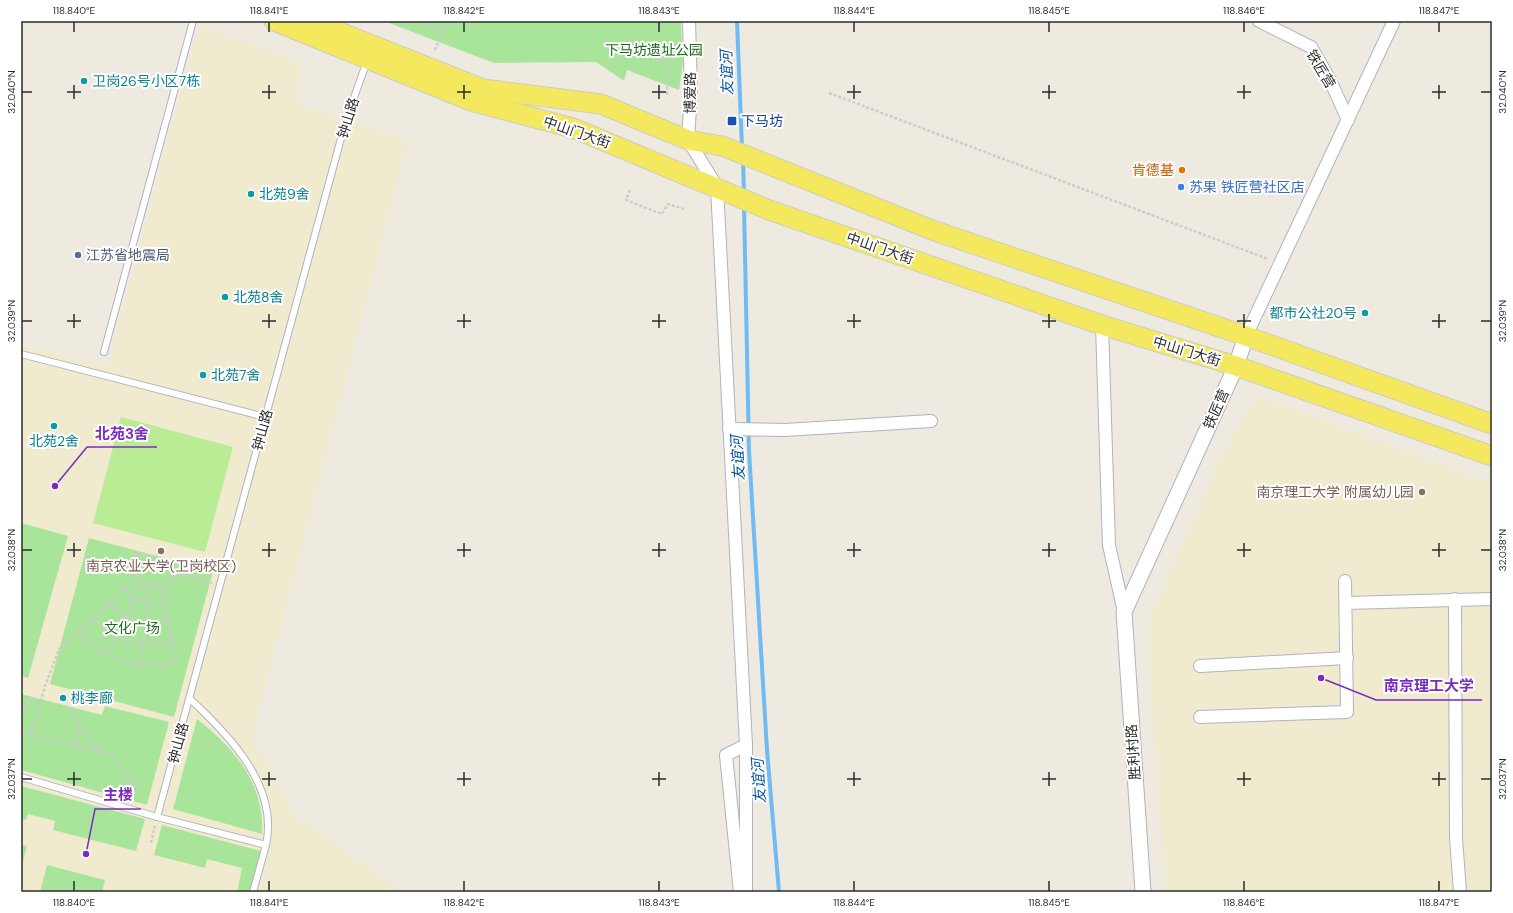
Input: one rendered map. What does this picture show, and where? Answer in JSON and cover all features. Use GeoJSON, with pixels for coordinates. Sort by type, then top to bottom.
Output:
{"type":"FeatureCollection","features":[{"type":"Feature","properties":{"kind":"main road","name":"中山门大街"},"geometry":{"type":"LineString","coordinates":[[274,21],[370,51],[483,90],[523,93],[602,104],[688,140],[722,146],[932,230],[1246,336],[1492,424]]}},
{"type":"Feature","properties":{"kind":"main road","name":"中山门大街"},"geometry":{"type":"LineString","coordinates":[[312,21],[472,101],[573,128],[769,210],[1102,324],[1236,366],[1492,456]]}},
{"type":"Feature","properties":{"kind":"street","name":"博爱路"},"geometry":{"type":"LineString","coordinates":[[688,140],[691,92],[689,21]]}},
{"type":"Feature","properties":{"kind":"street","name":"铁匠营"},"geometry":{"type":"LineString","coordinates":[[1258,21],[1311,47],[1330,80],[1348,120]]}},
{"type":"Feature","properties":{"kind":"street","name":"铁匠营"},"geometry":{"type":"LineString","coordinates":[[1124,612],[1236,366],[1246,336],[1394,21]]}},
{"type":"Feature","properties":{"kind":"street"},"geometry":{"type":"LineString","coordinates":[[688,140],[717,187],[734,429],[746,745],[746,892]]}},
{"type":"Feature","properties":{"kind":"street"},"geometry":{"type":"LineString","coordinates":[[1102,324],[1109,545],[1124,612]]}},
{"type":"Feature","properties":{"kind":"street"},"geometry":{"type":"LineString","coordinates":[[734,429],[785,430],[931,421]]}},
{"type":"Feature","properties":{"kind":"street"},"geometry":{"type":"LineString","coordinates":[[1200,717],[1347,712],[1347,603],[1345,581]]}},
{"type":"Feature","properties":{"kind":"street"},"geometry":{"type":"LineString","coordinates":[[1455,599],[1456,838],[1460,892]]}},
{"type":"Feature","properties":{"kind":"street"},"geometry":{"type":"LineString","coordinates":[[1347,603],[1492,599]]}},
{"type":"Feature","properties":{"kind":"street","name":"胜利村路"},"geometry":{"type":"LineString","coordinates":[[1124,612],[1143,892]]}},
{"type":"Feature","properties":{"kind":"street"},"geometry":{"type":"LineString","coordinates":[[1200,666],[1347,658]]}},
{"type":"Feature","properties":{"kind":"street"},"geometry":{"type":"LineString","coordinates":[[740,892],[726,755],[746,745]]}},
{"type":"Feature","properties":{"kind":"lane"},"geometry":{"type":"LineString","coordinates":[[104,352],[193,21]]}},
{"type":"Feature","properties":{"kind":"lane","name":"钟山路"},"geometry":{"type":"LineString","coordinates":[[157,817],[346,120],[370,51]]}},
{"type":"Feature","properties":{"kind":"lane"},"geometry":{"type":"LineString","coordinates":[[21,354],[265,417]]}},
{"type":"Feature","properties":{"kind":"lane"},"geometry":{"type":"LineString","coordinates":[[190,698],[212,719],[243,756],[266,801],[269,821],[268,834],[254,892]]}},
{"type":"Feature","properties":{"kind":"lane"},"geometry":{"type":"LineString","coordinates":[[21,778],[157,817],[266,845]]}},
{"type":"Feature","properties":{"kind":"path"},"geometry":{"type":"LineString","coordinates":[[419,21],[442,32]]}},
{"type":"Feature","properties":{"kind":"path"},"geometry":{"type":"LineString","coordinates":[[435,50],[442,32],[444,21]]}},
{"type":"Feature","properties":{"kind":"path"},"geometry":{"type":"LineString","coordinates":[[642,46],[630,40],[626,46],[668,62],[667,95]]}},
{"type":"Feature","properties":{"kind":"path"},"geometry":{"type":"LineString","coordinates":[[829,93],[1281,263]]}},
{"type":"Feature","properties":{"kind":"path"},"geometry":{"type":"LineString","coordinates":[[630,190],[626,200],[662,214],[668,204],[684,209]]}},
{"type":"Feature","properties":{"kind":"path"},"geometry":{"type":"LineString","coordinates":[[136,553],[174,564],[168,585],[159,586],[142,582],[137,579],[130,573],[136,553]]}},
{"type":"Feature","properties":{"kind":"path"},"geometry":{"type":"LineString","coordinates":[[172,572],[219,585]]}},
{"type":"Feature","properties":{"kind":"path"},"geometry":{"type":"LineString","coordinates":[[31,735],[45,686],[59,649],[137,579]]}},
{"type":"Feature","properties":{"kind":"path"},"geometry":{"type":"LineString","coordinates":[[107,655],[142,582]]}},
{"type":"Feature","properties":{"kind":"path"},"geometry":{"type":"LineString","coordinates":[[141,664],[150,584]]}},
{"type":"Feature","properties":{"kind":"path"},"geometry":{"type":"LineString","coordinates":[[79,631],[93,646],[107,655],[124,661],[141,664],[162,664],[177,660],[159,586]]}},
{"type":"Feature","properties":{"kind":"path"},"geometry":{"type":"LineString","coordinates":[[125,589],[139,602],[154,603],[163,601]]}},
{"type":"Feature","properties":{"kind":"path"},"geometry":{"type":"LineString","coordinates":[[110,603],[125,618],[136,622],[158,623],[168,621]]}},
{"type":"Feature","properties":{"kind":"path"},"geometry":{"type":"LineString","coordinates":[[94,618],[104,628],[129,641],[143,644],[172,640]]}},
{"type":"Feature","properties":{"kind":"path"},"geometry":{"type":"LineString","coordinates":[[21,711],[35,697]]}},
{"type":"Feature","properties":{"kind":"path"},"geometry":{"type":"LineString","coordinates":[[71,707],[79,730],[75,737],[75,746]]}},
{"type":"Feature","properties":{"kind":"path"},"geometry":{"type":"LineString","coordinates":[[78,725],[100,752]]}},
{"type":"Feature","properties":{"kind":"path"},"geometry":{"type":"LineString","coordinates":[[21,735],[31,735],[112,755],[138,790]]}},
{"type":"Feature","properties":{"kind":"path"},"geometry":{"type":"LineString","coordinates":[[151,843],[157,817]]}},
{"type":"Feature","properties":{"kind":"shaded area","name":"南京农业大学(卫岗校区)"},"geometry":{"type":"Polygon","coordinates":[[[199,26],[300,62],[297,104],[408,140],[252,736],[296,818],[378,874],[401,892],[21,892],[21,344],[108,366],[199,26]]]}},
{"type":"Feature","properties":{"kind":"shaded area"},"geometry":{"type":"Polygon","coordinates":[[[1257,396],[1492,484],[1492,892],[1166,892],[1154,733],[1148,623],[1226,447],[1257,396]]]}},
{"type":"Feature","properties":{"kind":"green space","name":"下马坊遗址公园"},"geometry":{"type":"Polygon","coordinates":[[[384,21],[681,21],[683,62],[679,90],[627,70],[624,81],[596,62],[494,63],[384,21]]]}},
{"type":"Feature","properties":{"kind":"green space"},"geometry":{"type":"Polygon","coordinates":[[[121,417],[233,447],[205,552],[93,523],[121,417]]]}},
{"type":"Feature","properties":{"kind":"green space"},"geometry":{"type":"Polygon","coordinates":[[[21,523],[68,536],[28,678],[21,676],[21,523]]]}},
{"type":"Feature","properties":{"kind":"green space","name":"文化广场"},"geometry":{"type":"Polygon","coordinates":[[[89,538],[213,571],[174,717],[50,684],[89,538]]]}},
{"type":"Feature","properties":{"kind":"green space"},"geometry":{"type":"Polygon","coordinates":[[[21,694],[102,715],[105,706],[169,722],[147,805],[21,770],[21,694]]]}},
{"type":"Feature","properties":{"kind":"green space"},"geometry":{"type":"Polygon","coordinates":[[[197,719],[211,730],[235,755],[253,783],[262,816],[262,834],[173,809],[197,719]]]}},
{"type":"Feature","properties":{"kind":"green space"},"geometry":{"type":"Polygon","coordinates":[[[21,786],[145,819],[136,851],[53,830],[55,821],[28,814],[26,820],[21,819],[21,786]]]}},
{"type":"Feature","properties":{"kind":"green space"},"geometry":{"type":"Polygon","coordinates":[[[162,825],[261,851],[250,892],[237,892],[242,868],[207,859],[205,868],[154,855],[162,825]]]}},
{"type":"Feature","properties":{"kind":"green space"},"geometry":{"type":"Polygon","coordinates":[[[21,845],[27,846],[21,869],[21,845]]]}},
{"type":"Feature","properties":{"kind":"green space"},"geometry":{"type":"Polygon","coordinates":[[[47,865],[105,880],[102,892],[40,892],[47,865]]]}},
{"type":"Feature","properties":{"kind":"waterway","name":"友谊河"},"geometry":{"type":"LineString","coordinates":[[737,21],[742,148]]}},
{"type":"Feature","properties":{"kind":"waterway","name":"友谊河"},"geometry":{"type":"LineString","coordinates":[[743,159],[744,194]]}},
{"type":"Feature","properties":{"kind":"waterway","name":"友谊河"},"geometry":{"type":"LineString","coordinates":[[744,205],[749,451],[767,750],[779,892]]}},
{"type":"Feature","properties":{"kind":"place","name":"卫岗26号小区7栋"},"geometry":{"type":"Point","coordinates":[84,81]}},
{"type":"Feature","properties":{"kind":"place","name":"下马坊"},"geometry":{"type":"Point","coordinates":[732,121]}},
{"type":"Feature","properties":{"kind":"place","name":"肯德基"},"geometry":{"type":"Point","coordinates":[1182,170]}},
{"type":"Feature","properties":{"kind":"place","name":"苏果 铁匠营社区店"},"geometry":{"type":"Point","coordinates":[1181,187]}},
{"type":"Feature","properties":{"kind":"place","name":"北苑9舍"},"geometry":{"type":"Point","coordinates":[251,194]}},
{"type":"Feature","properties":{"kind":"place","name":"江苏省地震局"},"geometry":{"type":"Point","coordinates":[78,255]}},
{"type":"Feature","properties":{"kind":"place","name":"北苑8舍"},"geometry":{"type":"Point","coordinates":[225,297]}},
{"type":"Feature","properties":{"kind":"place","name":"都市公社20号"},"geometry":{"type":"Point","coordinates":[1365,313]}},
{"type":"Feature","properties":{"kind":"place","name":"北苑7舍"},"geometry":{"type":"Point","coordinates":[203,375]}},
{"type":"Feature","properties":{"kind":"place","name":"北苑2舍"},"geometry":{"type":"Point","coordinates":[54,426]}},
{"type":"Feature","properties":{"kind":"place","name":"北苑3舍"},"geometry":{"type":"Point","coordinates":[55,486]}},
{"type":"Feature","properties":{"kind":"place","name":"南京理工大学 附属幼儿园"},"geometry":{"type":"Point","coordinates":[1422,492]}},
{"type":"Feature","properties":{"kind":"place","name":"南京农业大学(卫岗校区)"},"geometry":{"type":"Point","coordinates":[161,551]}},
{"type":"Feature","properties":{"kind":"place","name":"南京理工大学"},"geometry":{"type":"Point","coordinates":[1321,678]}},
{"type":"Feature","properties":{"kind":"place","name":"桃李廊"},"geometry":{"type":"Point","coordinates":[63,698]}},
{"type":"Feature","properties":{"kind":"place","name":"主楼"},"geometry":{"type":"Point","coordinates":[86,854]}}]}
